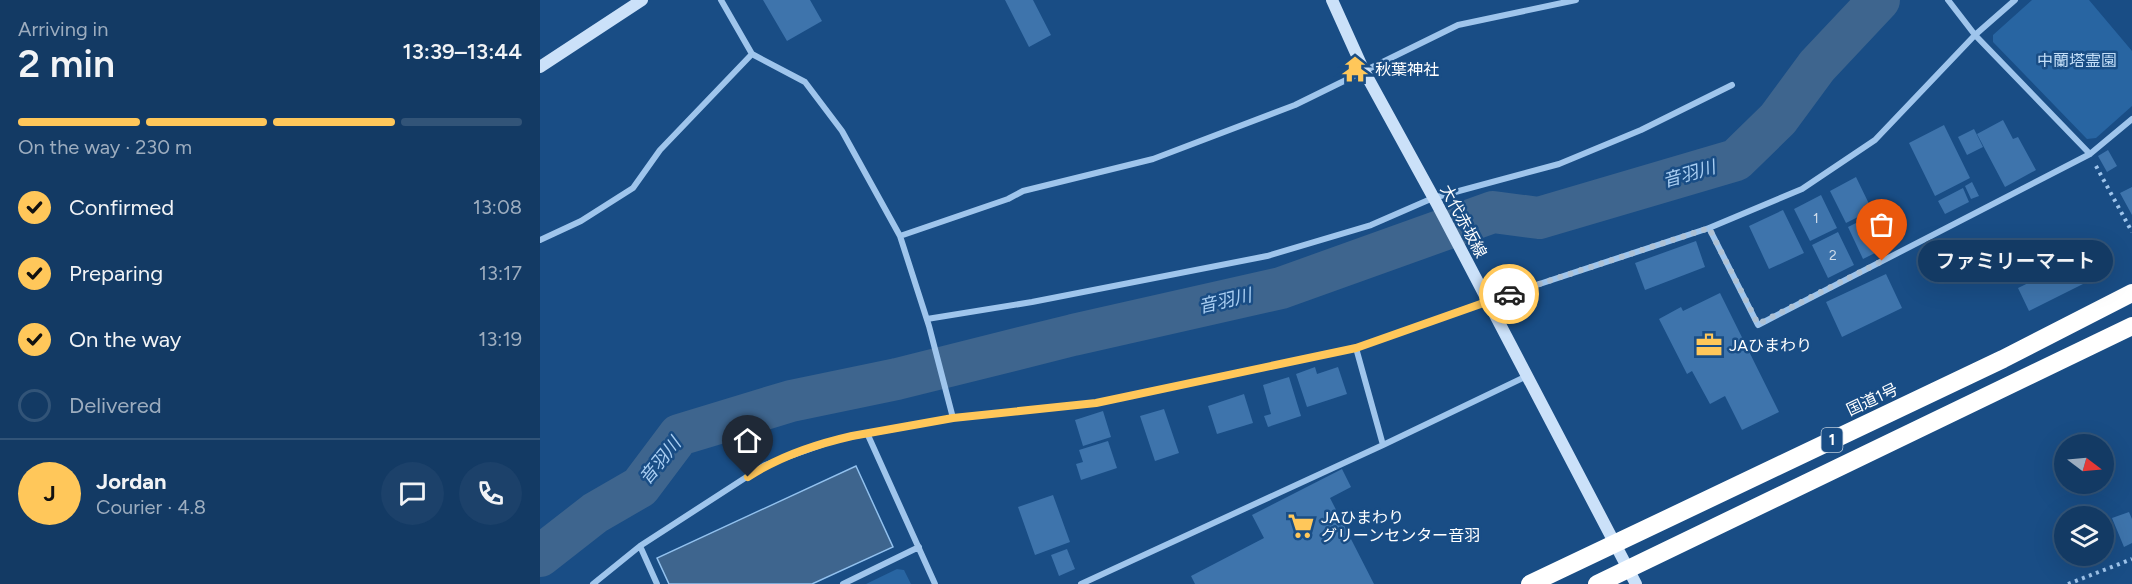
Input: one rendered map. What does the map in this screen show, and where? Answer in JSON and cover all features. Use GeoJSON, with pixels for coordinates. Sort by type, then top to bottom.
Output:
{"type":"FeatureCollection","features":[{"type":"Feature","properties":{"kind":"highway","name":"国道1号"},"geometry":{"type":"LineString","coordinates":[[1530,584],[2003,359],[2132,292]]}},
{"type":"Feature","properties":{"kind":"highway","name":"1"},"geometry":{"type":"LineString","coordinates":[[1597,584],[1632,576],[1834,471],[2132,326]]}},
{"type":"Feature","properties":{"kind":"main road"},"geometry":{"type":"LineString","coordinates":[[540,66],[642,0]]}},
{"type":"Feature","properties":{"kind":"main road","name":"大代赤坂線"},"geometry":{"type":"LineString","coordinates":[[1332,0],[1364,71],[1632,576]]}},
{"type":"Feature","properties":{"kind":"street"},"geometry":{"type":"LineString","coordinates":[[721,0],[752,54],[805,82],[842,131],[900,236],[927,319],[953,418]]}},
{"type":"Feature","properties":{"kind":"street"},"geometry":{"type":"LineString","coordinates":[[900,236],[1008,199],[1023,191],[1153,159],[1295,105],[1458,25],[1576,0]]}},
{"type":"Feature","properties":{"kind":"street"},"geometry":{"type":"LineString","coordinates":[[1948,0],[1975,35],[2090,154]]}},
{"type":"Feature","properties":{"kind":"street"},"geometry":{"type":"LineString","coordinates":[[593,584],[640,546],[765,465],[838,439],[953,418],[1096,403],[1356,348],[1488,301],[1709,228],[1802,189],[1875,140],[1975,35],[2015,0]]}},
{"type":"Feature","properties":{"kind":"street"},"geometry":{"type":"LineString","coordinates":[[540,240],[581,221],[633,188],[660,150],[752,54]]}},
{"type":"Feature","properties":{"kind":"street"},"geometry":{"type":"LineString","coordinates":[[927,319],[1032,302],[1268,256],[1371,225],[1435,201],[1559,164],[1641,130],[1732,85]]}},
{"type":"Feature","properties":{"kind":"street"},"geometry":{"type":"LineString","coordinates":[[1709,228],[1758,324],[2090,154],[2132,119]]}},
{"type":"Feature","properties":{"kind":"street"},"geometry":{"type":"LineString","coordinates":[[1356,348],[1383,445]]}},
{"type":"Feature","properties":{"kind":"street"},"geometry":{"type":"LineString","coordinates":[[1081,584],[1527,376]]}},
{"type":"Feature","properties":{"kind":"street"},"geometry":{"type":"LineString","coordinates":[[867,433],[935,584]]}},
{"type":"Feature","properties":{"kind":"street"},"geometry":{"type":"LineString","coordinates":[[640,546],[657,584]]}},
{"type":"Feature","properties":{"kind":"street"},"geometry":{"type":"LineString","coordinates":[[843,584],[919,548]]}},
{"type":"Feature","properties":{"kind":"path"},"geometry":{"type":"LineString","coordinates":[[2090,154],[2132,232]]}},
{"type":"Feature","properties":{"kind":"path"},"geometry":{"type":"LineString","coordinates":[[2068,584],[2132,560]]}},
{"type":"Feature","properties":{"kind":"green space","name":"中蘭塔霊園"},"geometry":{"type":"Polygon","coordinates":[[[2032,0],[2089,0],[2132,51],[2132,106],[2096,138],[2087,139],[1993,42],[1993,35],[2032,0]]]}},
{"type":"Feature","properties":{"kind":"green space"},"geometry":{"type":"Polygon","coordinates":[[[897,569],[904,570],[911,584],[866,584],[897,569]]]}},
{"type":"Feature","properties":{"kind":"shaded area"},"geometry":{"type":"Polygon","coordinates":[[[856,466],[893,547],[812,584],[669,584],[657,558],[856,466]]]}},
{"type":"Feature","properties":{"kind":"building"},"geometry":{"type":"Polygon","coordinates":[[[763,0],[810,0],[822,21],[787,41],[763,0]]]}},
{"type":"Feature","properties":{"kind":"building"},"geometry":{"type":"Polygon","coordinates":[[[1005,0],[1033,0],[1051,35],[1029,47],[1005,0]]]}},
{"type":"Feature","properties":{"kind":"building"},"geometry":{"type":"Polygon","coordinates":[[[2003,120],[2013,139],[2018,137],[2036,170],[2005,187],[1977,134],[2003,120]]]}},
{"type":"Feature","properties":{"kind":"building"},"geometry":{"type":"Polygon","coordinates":[[[1944,125],[1970,178],[1935,196],[1909,143],[1944,125]]]}},
{"type":"Feature","properties":{"kind":"building"},"geometry":{"type":"Polygon","coordinates":[[[1974,129],[1983,147],[1967,155],[1958,137],[1974,129]]]}},
{"type":"Feature","properties":{"kind":"building"},"geometry":{"type":"Polygon","coordinates":[[[2108,150],[2117,166],[2107,172],[2098,156],[2108,150]]]}},
{"type":"Feature","properties":{"kind":"building"},"geometry":{"type":"Polygon","coordinates":[[[1856,177],[1872,210],[1846,223],[1830,191],[1856,177]]]}},
{"type":"Feature","properties":{"kind":"building"},"geometry":{"type":"Polygon","coordinates":[[[1972,182],[1979,196],[1971,199],[1965,186],[1972,182]]]}},
{"type":"Feature","properties":{"kind":"building"},"geometry":{"type":"Polygon","coordinates":[[[2132,187],[2132,215],[2120,193],[2132,187]]]}},
{"type":"Feature","properties":{"kind":"building"},"geometry":{"type":"Polygon","coordinates":[[[1963,188],[1969,202],[1945,214],[1938,201],[1963,188]]]}},
{"type":"Feature","properties":{"kind":"building"},"geometry":{"type":"Polygon","coordinates":[[[1821,195],[1837,228],[1810,241],[1794,209],[1821,195]]]}},
{"type":"Feature","properties":{"kind":"building"},"geometry":{"type":"Polygon","coordinates":[[[1783,210],[1804,253],[1769,269],[1749,226],[1783,210]]]}},
{"type":"Feature","properties":{"kind":"building"},"geometry":{"type":"Polygon","coordinates":[[[1874,214],[1889,246],[1863,259],[1848,227],[1874,214]]]}},
{"type":"Feature","properties":{"kind":"building"},"geometry":{"type":"Polygon","coordinates":[[[1838,232],[1854,265],[1828,278],[1812,245],[1838,232]]]}},
{"type":"Feature","properties":{"kind":"building"},"geometry":{"type":"Polygon","coordinates":[[[1696,241],[1705,267],[1645,290],[1635,263],[1696,241]]]}},
{"type":"Feature","properties":{"kind":"building"},"geometry":{"type":"Polygon","coordinates":[[[2080,258],[2091,280],[2029,311],[2018,288],[2080,258]]]}},
{"type":"Feature","properties":{"kind":"building"},"geometry":{"type":"Polygon","coordinates":[[[1886,274],[1902,308],[1842,337],[1826,302],[1886,274]]]}},
{"type":"Feature","properties":{"kind":"building","name":"JAひまわり"},"geometry":{"type":"Polygon","coordinates":[[[1720,293],[1779,412],[1742,430],[1725,396],[1710,404],[1692,371],[1687,374],[1659,319],[1681,307],[1683,311],[1720,293]]]}},
{"type":"Feature","properties":{"kind":"building"},"geometry":{"type":"Polygon","coordinates":[[[1315,367],[1317,374],[1338,367],[1347,394],[1307,407],[1296,374],[1315,367]]]}},
{"type":"Feature","properties":{"kind":"building"},"geometry":{"type":"Polygon","coordinates":[[[1289,377],[1301,416],[1268,427],[1264,416],[1271,414],[1263,385],[1289,377]]]}},
{"type":"Feature","properties":{"kind":"building"},"geometry":{"type":"Polygon","coordinates":[[[1244,394],[1253,423],[1217,434],[1208,406],[1244,394]]]}},
{"type":"Feature","properties":{"kind":"building"},"geometry":{"type":"Polygon","coordinates":[[[1164,409],[1179,453],[1155,461],[1140,416],[1164,409]]]}},
{"type":"Feature","properties":{"kind":"building"},"geometry":{"type":"Polygon","coordinates":[[[1103,411],[1111,437],[1083,446],[1075,420],[1103,411]]]}},
{"type":"Feature","properties":{"kind":"building"},"geometry":{"type":"Polygon","coordinates":[[[1108,441],[1117,468],[1081,480],[1076,464],[1083,462],[1079,450],[1108,441]]]}},
{"type":"Feature","properties":{"kind":"building","name":"JAひまわり グリーンセンター音羽"},"geometry":{"type":"Polygon","coordinates":[[[1342,469],[1351,487],[1330,498],[1374,584],[1195,584],[1191,576],[1264,538],[1252,515],[1342,469]]]}},
{"type":"Feature","properties":{"kind":"building"},"geometry":{"type":"Polygon","coordinates":[[[1053,495],[1070,542],[1035,555],[1018,507],[1053,495]]]}},
{"type":"Feature","properties":{"kind":"building"},"geometry":{"type":"Polygon","coordinates":[[[2129,512],[2132,519],[2132,543],[2124,547],[2114,517],[2129,512]]]}},
{"type":"Feature","properties":{"kind":"building"},"geometry":{"type":"Polygon","coordinates":[[[1067,549],[1075,569],[1059,576],[1051,555],[1067,549]]]}},
{"type":"Feature","properties":{"kind":"waterway","name":"音羽川"},"geometry":{"type":"LineString","coordinates":[[540,556],[595,513],[640,487],[679,435],[791,401],[897,379],[1073,335],[1281,288],[1493,212],[1539,218],[1736,160],[1778,119],[1817,66],[1879,0]]}},
{"type":"Feature","properties":{"kind":"way so far"},"geometry":{"type":"LineString","coordinates":[[1509,294],[1709,228],[1758,324],[1882,261]]}},
{"type":"Feature","properties":{"kind":"place","name":"秋葉神社"},"geometry":{"type":"Point","coordinates":[1355,69]}},
{"type":"Feature","properties":{"kind":"place","name":"ファミリーマート"},"geometry":{"type":"Point","coordinates":[1882,261]}},
{"type":"Feature","properties":{"kind":"place","name":"JAひまわり"},"geometry":{"type":"Point","coordinates":[1709,345]}},
{"type":"Feature","properties":{"kind":"place","name":"JAひまわり グリーンセンター音羽"},"geometry":{"type":"Point","coordinates":[1301,526]}},
{"type":"Feature","properties":{"kind":"route"},"geometry":{"type":"LineString","coordinates":[[748,477],[765,465],[852,436],[953,418],[1096,403],[1356,348],[1509,294]]}}]}
